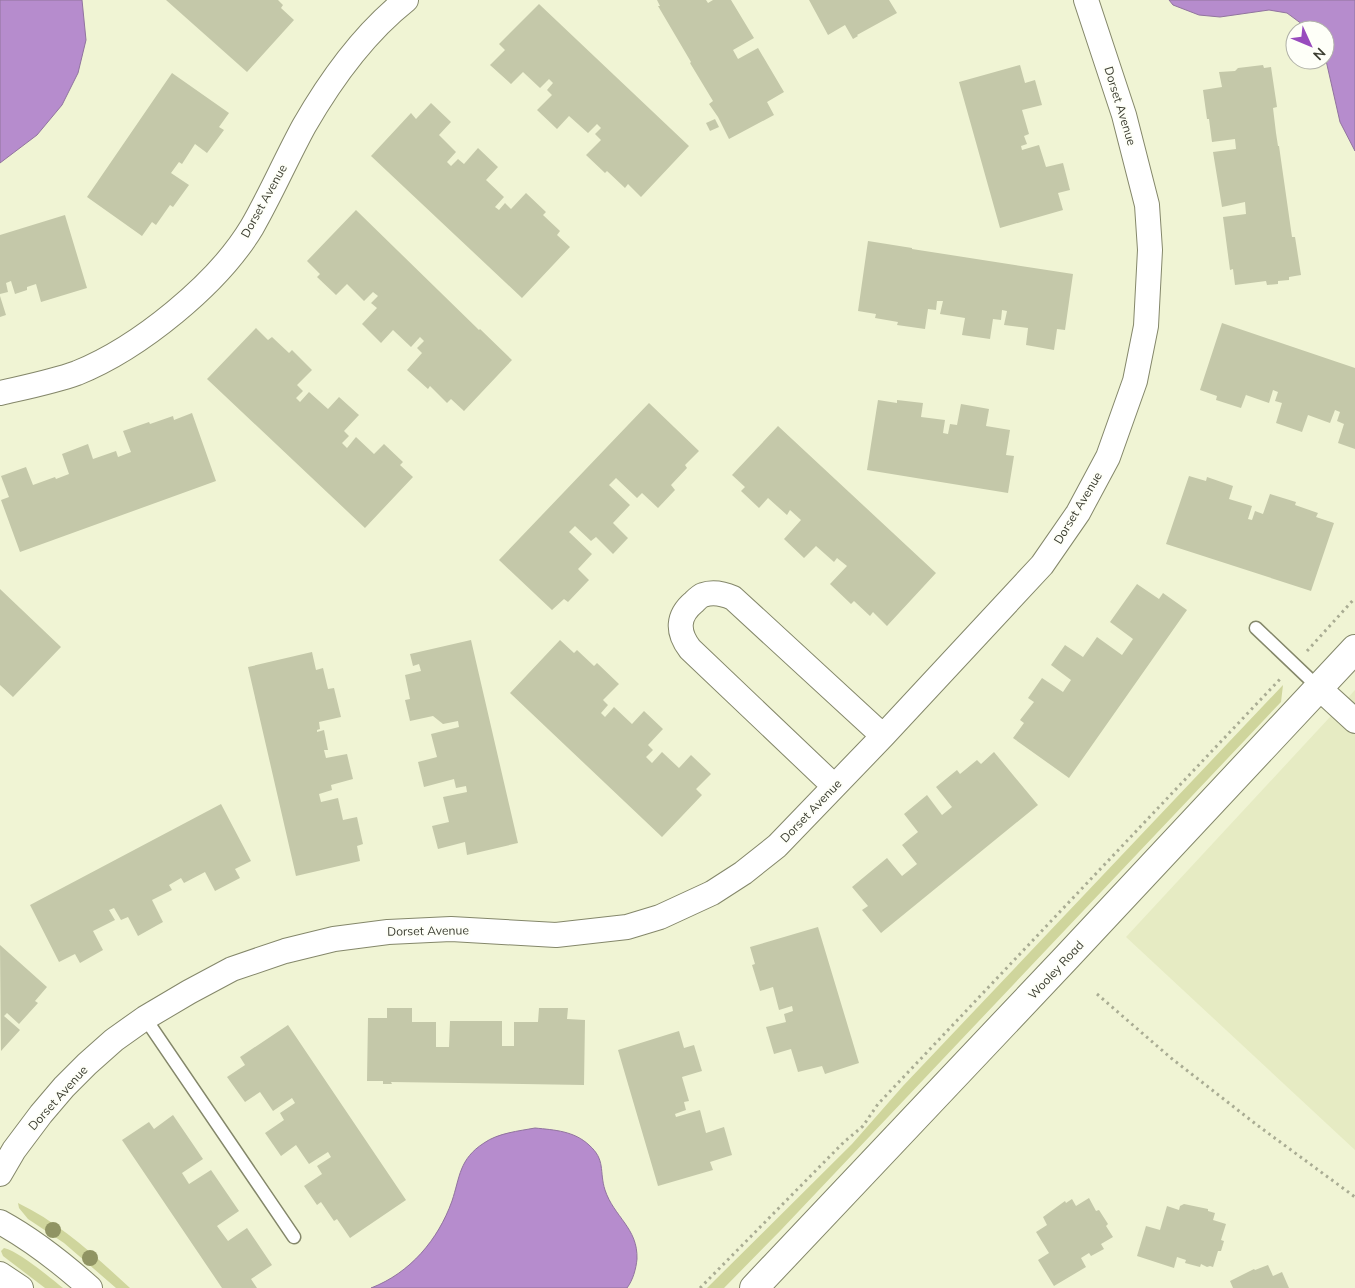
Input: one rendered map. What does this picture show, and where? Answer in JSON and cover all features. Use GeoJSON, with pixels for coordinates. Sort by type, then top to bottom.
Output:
{"type":"FeatureCollection","features":[{"type":"Feature","properties":{"kind":"street","name":"Dorset Avenue"},"geometry":{"type":"LineString","coordinates":[[0,393],[56,380],[101,362],[135,341],[175,312],[207,282],[235,251],[252,227],[304,126],[331,82],[372,31],[406,0]]}},
{"type":"Feature","properties":{"kind":"street","name":"Dorset Avenue"},"geometry":{"type":"LineString","coordinates":[[0,1174],[14,1150],[64,1087],[114,1040],[145,1018],[232,969],[285,951],[334,938],[388,932],[451,929],[556,935],[628,927],[660,917],[712,892],[743,873],[778,846],[1042,565],[1078,513],[1108,457],[1135,381],[1146,326],[1150,250],[1147,205],[1124,115],[1086,0]]}},
{"type":"Feature","properties":{"kind":"street"},"geometry":{"type":"LineString","coordinates":[[834,786],[690,650],[682,639],[680,628],[682,616],[691,604],[702,595],[720,593],[734,598],[883,736]]}},
{"type":"Feature","properties":{"kind":"street","name":"Wooley Road"},"geometry":{"type":"LineString","coordinates":[[754,1288],[1355,649]]}},
{"type":"Feature","properties":{"kind":"street"},"geometry":{"type":"LineString","coordinates":[[1319,688],[1355,721]]}},
{"type":"Feature","properties":{"kind":"street"},"geometry":{"type":"LineString","coordinates":[[0,1222],[21,1234],[64,1265],[90,1288]]}},
{"type":"Feature","properties":{"kind":"street"},"geometry":{"type":"LineString","coordinates":[[0,1274],[21,1288]]}},
{"type":"Feature","properties":{"kind":"lane"},"geometry":{"type":"LineString","coordinates":[[1256,628],[1319,688]]}},
{"type":"Feature","properties":{"kind":"lane"},"geometry":{"type":"LineString","coordinates":[[145,1018],[294,1237]]}},
{"type":"Feature","properties":{"kind":"path"},"geometry":{"type":"LineString","coordinates":[[700,1288],[844,1142],[863,1126],[884,1097],[1355,598]]}},
{"type":"Feature","properties":{"kind":"path"},"geometry":{"type":"LineString","coordinates":[[1097,994],[1171,1058],[1355,1197]]}},
{"type":"Feature","properties":{"kind":"shaded area"},"geometry":{"type":"Polygon","coordinates":[[[0,0],[82,0],[86,40],[78,73],[62,105],[37,135],[0,163],[0,0]]]}},
{"type":"Feature","properties":{"kind":"shaded area"},"geometry":{"type":"Polygon","coordinates":[[[1169,0],[1355,0],[1355,151],[1340,122],[1328,70],[1335,70],[1335,20],[1296,20],[1287,13],[1269,10],[1220,17],[1199,15],[1173,5],[1169,0]]]}},
{"type":"Feature","properties":{"kind":"shaded area"},"geometry":{"type":"Polygon","coordinates":[[[1283,685],[1281,702],[781,1230],[724,1288],[707,1288],[852,1144],[903,1086],[1283,685]]]}},
{"type":"Feature","properties":{"kind":"shaded area"},"geometry":{"type":"Polygon","coordinates":[[[1355,690],[1355,1150],[1126,937],[1355,690]]]}},
{"type":"Feature","properties":{"kind":"shaded area"},"geometry":{"type":"Polygon","coordinates":[[[535,1128],[571,1134],[583,1140],[598,1156],[605,1190],[614,1208],[630,1231],[636,1248],[635,1270],[627,1288],[371,1288],[398,1274],[421,1254],[431,1242],[452,1201],[465,1162],[476,1149],[496,1137],[535,1128]]]}},
{"type":"Feature","properties":{"kind":"shaded area"},"geometry":{"type":"Polygon","coordinates":[[[18,1203],[63,1230],[130,1288],[116,1288],[64,1243],[28,1219],[19,1208],[18,1203]]]}},
{"type":"Feature","properties":{"kind":"shaded area"},"geometry":{"type":"Polygon","coordinates":[[[4,1248],[11,1250],[26,1260],[63,1288],[45,1288],[3,1256],[1,1251],[4,1248]]]}},
{"type":"Feature","properties":{"kind":"building"},"geometry":{"type":"Polygon","coordinates":[[[166,0],[278,0],[283,5],[281,8],[294,20],[247,72],[166,0]]]}},
{"type":"Feature","properties":{"kind":"building"},"geometry":{"type":"Polygon","coordinates":[[[657,0],[706,0],[708,3],[713,0],[731,0],[754,38],[733,50],[738,59],[758,48],[784,92],[767,102],[774,115],[729,139],[709,104],[713,101],[658,6],[660,6],[657,0]]]}},
{"type":"Feature","properties":{"kind":"building"},"geometry":{"type":"Polygon","coordinates":[[[809,0],[889,0],[897,13],[853,39],[845,25],[828,35],[809,0]]]}},
{"type":"Feature","properties":{"kind":"building"},"geometry":{"type":"Polygon","coordinates":[[[539,4],[689,146],[641,197],[628,184],[625,188],[607,171],[605,173],[586,155],[601,140],[595,134],[601,128],[597,124],[588,133],[569,116],[557,129],[537,110],[552,95],[547,90],[553,83],[549,79],[540,88],[523,72],[511,84],[490,65],[505,50],[499,44],[539,4]]]}},
{"type":"Feature","properties":{"kind":"building"},"geometry":{"type":"Polygon","coordinates":[[[1020,65],[1025,83],[1035,80],[1042,105],[1022,110],[1029,134],[1024,136],[1027,144],[1021,146],[1022,150],[1039,145],[1046,167],[1063,163],[1070,190],[1058,193],[1063,210],[1000,228],[959,82],[1020,65]]]}},
{"type":"Feature","properties":{"kind":"building"},"geometry":{"type":"Polygon","coordinates":[[[1263,65],[1264,68],[1271,67],[1277,107],[1273,108],[1276,133],[1292,237],[1295,237],[1301,275],[1289,277],[1289,280],[1278,281],[1278,284],[1267,285],[1266,281],[1235,285],[1233,269],[1230,270],[1223,217],[1246,214],[1245,202],[1222,207],[1213,152],[1236,149],[1235,139],[1212,142],[1203,90],[1222,87],[1219,72],[1235,71],[1238,68],[1263,65]]]}},
{"type":"Feature","properties":{"kind":"building"},"geometry":{"type":"Polygon","coordinates":[[[172,73],[229,113],[219,127],[224,130],[207,153],[195,144],[182,164],[179,162],[171,173],[189,185],[173,207],[170,205],[156,225],[152,222],[142,236],[87,197],[172,73]]]}},
{"type":"Feature","properties":{"kind":"building"},"geometry":{"type":"Polygon","coordinates":[[[431,103],[451,122],[439,135],[456,152],[447,162],[451,166],[458,159],[464,164],[478,148],[498,167],[486,180],[504,197],[495,207],[499,210],[505,203],[511,209],[526,193],[546,212],[543,215],[560,231],[557,235],[570,247],[522,298],[371,156],[411,113],[416,119],[431,103]]]}},
{"type":"Feature","properties":{"kind":"building"},"geometry":{"type":"Polygon","coordinates":[[[715,119],[719,127],[710,131],[706,123],[715,119]]]}},
{"type":"Feature","properties":{"kind":"building"},"geometry":{"type":"Polygon","coordinates":[[[356,210],[512,360],[464,411],[451,399],[447,403],[430,386],[428,389],[407,370],[422,353],[417,348],[424,341],[420,337],[411,347],[393,330],[381,343],[362,324],[377,308],[371,303],[378,296],[373,292],[364,301],[347,284],[336,295],[317,277],[320,274],[307,261],[356,210]]]}},
{"type":"Feature","properties":{"kind":"building"},"geometry":{"type":"Polygon","coordinates":[[[65,215],[87,288],[41,302],[36,284],[27,287],[27,290],[15,294],[11,281],[6,283],[8,292],[0,294],[0,235],[65,215]]]}},
{"type":"Feature","properties":{"kind":"building"},"geometry":{"type":"Polygon","coordinates":[[[868,241],[1073,274],[1065,330],[1057,329],[1054,350],[1026,345],[1028,328],[1004,325],[1007,311],[1002,310],[1001,320],[993,319],[990,339],[962,335],[965,318],[940,314],[943,301],[937,301],[936,310],[928,309],[925,329],[897,325],[898,322],[875,318],[876,314],[858,311],[868,241]]]}},
{"type":"Feature","properties":{"kind":"building"},"geometry":{"type":"Polygon","coordinates":[[[0,296],[6,315],[0,317],[0,296]]]}},
{"type":"Feature","properties":{"kind":"building"},"geometry":{"type":"Polygon","coordinates":[[[1222,323],[1355,368],[1355,449],[1338,443],[1344,424],[1337,421],[1340,412],[1335,410],[1330,423],[1308,415],[1302,432],[1276,423],[1282,403],[1275,401],[1278,392],[1273,390],[1269,403],[1246,395],[1247,392],[1241,408],[1216,400],[1217,396],[1200,390],[1222,323]]]}},
{"type":"Feature","properties":{"kind":"building"},"geometry":{"type":"Polygon","coordinates":[[[256,328],[268,340],[272,337],[289,353],[292,350],[312,370],[297,385],[303,391],[296,398],[300,402],[309,392],[328,409],[339,397],[359,415],[344,431],[349,436],[342,443],[347,448],[356,437],[374,454],[384,444],[403,462],[400,465],[413,477],[365,528],[207,379],[256,328]]]}},
{"type":"Feature","properties":{"kind":"building"},"geometry":{"type":"Polygon","coordinates":[[[878,400],[897,403],[897,400],[923,403],[921,417],[945,420],[943,433],[948,434],[950,424],[957,425],[961,404],[989,409],[986,426],[1010,430],[1006,455],[1014,456],[1008,493],[867,470],[878,400]]]}},
{"type":"Feature","properties":{"kind":"building"},"geometry":{"type":"Polygon","coordinates":[[[649,403],[699,451],[685,465],[687,468],[671,485],[675,490],[658,508],[642,493],[637,498],[616,478],[609,485],[630,505],[613,523],[628,538],[613,554],[596,537],[591,541],[575,526],[569,532],[592,554],[578,569],[589,580],[568,602],[564,599],[552,610],[499,560],[649,403]]]}},
{"type":"Feature","properties":{"kind":"building"},"geometry":{"type":"Polygon","coordinates":[[[192,413],[216,481],[20,552],[1,500],[9,497],[1,476],[26,467],[33,485],[55,477],[56,479],[69,474],[62,454],[88,444],[93,459],[116,451],[118,457],[131,452],[123,431],[173,416],[174,420],[192,413]]]}},
{"type":"Feature","properties":{"kind":"building"},"geometry":{"type":"Polygon","coordinates":[[[778,426],[936,573],[887,626],[873,612],[870,616],[854,601],[851,604],[830,584],[847,566],[837,558],[834,562],[816,546],[804,558],[784,539],[801,520],[790,510],[787,515],[768,498],[759,508],[741,491],[745,487],[732,475],[778,426]]]}},
{"type":"Feature","properties":{"kind":"building"},"geometry":{"type":"Polygon","coordinates":[[[1189,476],[1206,481],[1207,477],[1233,486],[1229,499],[1252,506],[1248,519],[1252,520],[1255,511],[1263,514],[1270,494],[1296,502],[1295,505],[1318,513],[1316,517],[1334,523],[1311,591],[1166,544],[1189,476]]]}},
{"type":"Feature","properties":{"kind":"building"},"geometry":{"type":"Polygon","coordinates":[[[1137,584],[1159,599],[1163,593],[1187,610],[1069,778],[1013,738],[1024,723],[1020,720],[1034,702],[1028,698],[1042,678],[1063,692],[1071,680],[1051,665],[1065,645],[1083,657],[1097,637],[1122,655],[1133,639],[1110,622],[1137,584]]]}},
{"type":"Feature","properties":{"kind":"building"},"geometry":{"type":"Polygon","coordinates":[[[0,589],[61,647],[13,697],[0,685],[0,589]]]}},
{"type":"Feature","properties":{"kind":"building"},"geometry":{"type":"Polygon","coordinates":[[[471,640],[518,843],[467,855],[465,842],[438,849],[432,826],[449,822],[443,797],[467,792],[466,786],[456,788],[454,779],[424,787],[418,762],[437,757],[431,734],[459,727],[458,721],[443,724],[433,716],[410,721],[405,700],[410,699],[405,675],[421,671],[419,664],[413,666],[410,654],[471,640]]]}},
{"type":"Feature","properties":{"kind":"building"},"geometry":{"type":"Polygon","coordinates":[[[560,640],[574,653],[577,650],[594,666],[597,663],[619,684],[603,700],[608,705],[601,713],[605,717],[614,707],[632,724],[644,711],[663,729],[648,745],[653,750],[646,757],[652,763],[662,752],[679,768],[691,755],[711,774],[696,789],[702,795],[662,837],[510,693],[560,640]]]}},
{"type":"Feature","properties":{"kind":"building"},"geometry":{"type":"Polygon","coordinates":[[[312,652],[316,670],[323,668],[328,689],[334,688],[341,717],[319,722],[320,729],[317,732],[324,730],[328,750],[324,750],[326,758],[347,754],[353,779],[331,785],[332,790],[319,794],[321,802],[338,798],[343,820],[357,817],[363,844],[357,846],[360,861],[296,876],[248,667],[312,652]]]}},
{"type":"Feature","properties":{"kind":"building"},"geometry":{"type":"Polygon","coordinates":[[[994,752],[1038,805],[881,933],[862,910],[868,906],[852,887],[887,858],[902,876],[917,864],[902,845],[918,832],[904,814],[927,795],[942,815],[952,807],[936,787],[957,770],[960,774],[977,760],[981,764],[994,752]]]}},
{"type":"Feature","properties":{"kind":"building"},"geometry":{"type":"Polygon","coordinates":[[[221,804],[251,861],[235,869],[240,878],[215,891],[205,872],[184,883],[181,878],[169,885],[172,890],[152,900],[163,922],[138,936],[128,917],[121,920],[114,908],[109,910],[115,920],[93,931],[103,950],[80,963],[75,954],[59,962],[30,905],[221,804]]]}},
{"type":"Feature","properties":{"kind":"building"},"geometry":{"type":"Polygon","coordinates":[[[818,927],[859,1063],[825,1074],[822,1066],[798,1072],[791,1049],[774,1054],[766,1027],[786,1022],[784,1014],[793,1011],[792,1006],[779,1010],[773,987],[760,991],[752,965],[755,964],[750,947],[818,927]]]}},
{"type":"Feature","properties":{"kind":"building"},"geometry":{"type":"Polygon","coordinates":[[[0,945],[47,987],[35,1001],[38,1003],[19,1024],[7,1013],[4,1016],[20,1030],[1,1051],[0,945]]]}},
{"type":"Feature","properties":{"kind":"building"},"geometry":{"type":"Polygon","coordinates":[[[387,1008],[412,1008],[412,1022],[436,1022],[436,1047],[449,1047],[450,1021],[502,1021],[502,1046],[514,1046],[514,1022],[538,1022],[539,1008],[568,1008],[567,1019],[585,1020],[584,1085],[391,1082],[392,1084],[383,1084],[383,1081],[367,1081],[368,1018],[387,1018],[387,1008]]]}},
{"type":"Feature","properties":{"kind":"building"},"geometry":{"type":"Polygon","coordinates":[[[288,1025],[406,1200],[350,1238],[337,1219],[334,1221],[321,1202],[317,1205],[304,1186],[322,1174],[317,1166],[331,1157],[328,1152],[309,1164],[296,1145],[281,1156],[265,1133],[284,1120],[280,1113],[295,1103],[292,1098],[273,1111],[260,1092],[245,1102],[227,1077],[245,1065],[240,1057],[288,1025]]]}},
{"type":"Feature","properties":{"kind":"building"},"geometry":{"type":"Polygon","coordinates":[[[679,1031],[684,1048],[694,1045],[702,1071],[682,1077],[689,1101],[684,1102],[686,1110],[675,1114],[676,1117],[700,1110],[706,1133],[724,1127],[732,1155],[710,1162],[713,1170],[658,1186],[618,1050],[679,1031]]]}},
{"type":"Feature","properties":{"kind":"building"},"geometry":{"type":"Polygon","coordinates":[[[173,1115],[203,1159],[182,1173],[189,1184],[211,1170],[239,1211],[217,1226],[228,1241],[247,1228],[272,1265],[251,1279],[257,1288],[222,1288],[122,1140],[149,1122],[154,1129],[173,1115]]]}},
{"type":"Feature","properties":{"kind":"building"},"geometry":{"type":"Polygon","coordinates":[[[1089,1198],[1096,1211],[1099,1210],[1108,1224],[1106,1226],[1113,1237],[1101,1244],[1104,1249],[1091,1256],[1089,1253],[1081,1258],[1086,1267],[1054,1286],[1038,1260],[1049,1253],[1036,1232],[1047,1225],[1043,1217],[1065,1201],[1066,1203],[1072,1199],[1076,1206],[1089,1198]]]}},
{"type":"Feature","properties":{"kind":"building"},"geometry":{"type":"Polygon","coordinates":[[[1184,1204],[1208,1209],[1208,1211],[1215,1213],[1213,1220],[1226,1224],[1221,1240],[1224,1241],[1221,1251],[1218,1251],[1213,1267],[1201,1264],[1200,1267],[1185,1263],[1186,1260],[1177,1257],[1174,1268],[1137,1256],[1146,1226],[1160,1230],[1167,1206],[1179,1210],[1180,1206],[1184,1204]]]}},
{"type":"Feature","properties":{"kind":"building"},"geometry":{"type":"Polygon","coordinates":[[[1268,1265],[1273,1276],[1282,1272],[1289,1288],[1233,1288],[1230,1281],[1254,1269],[1268,1265]]]}}]}
